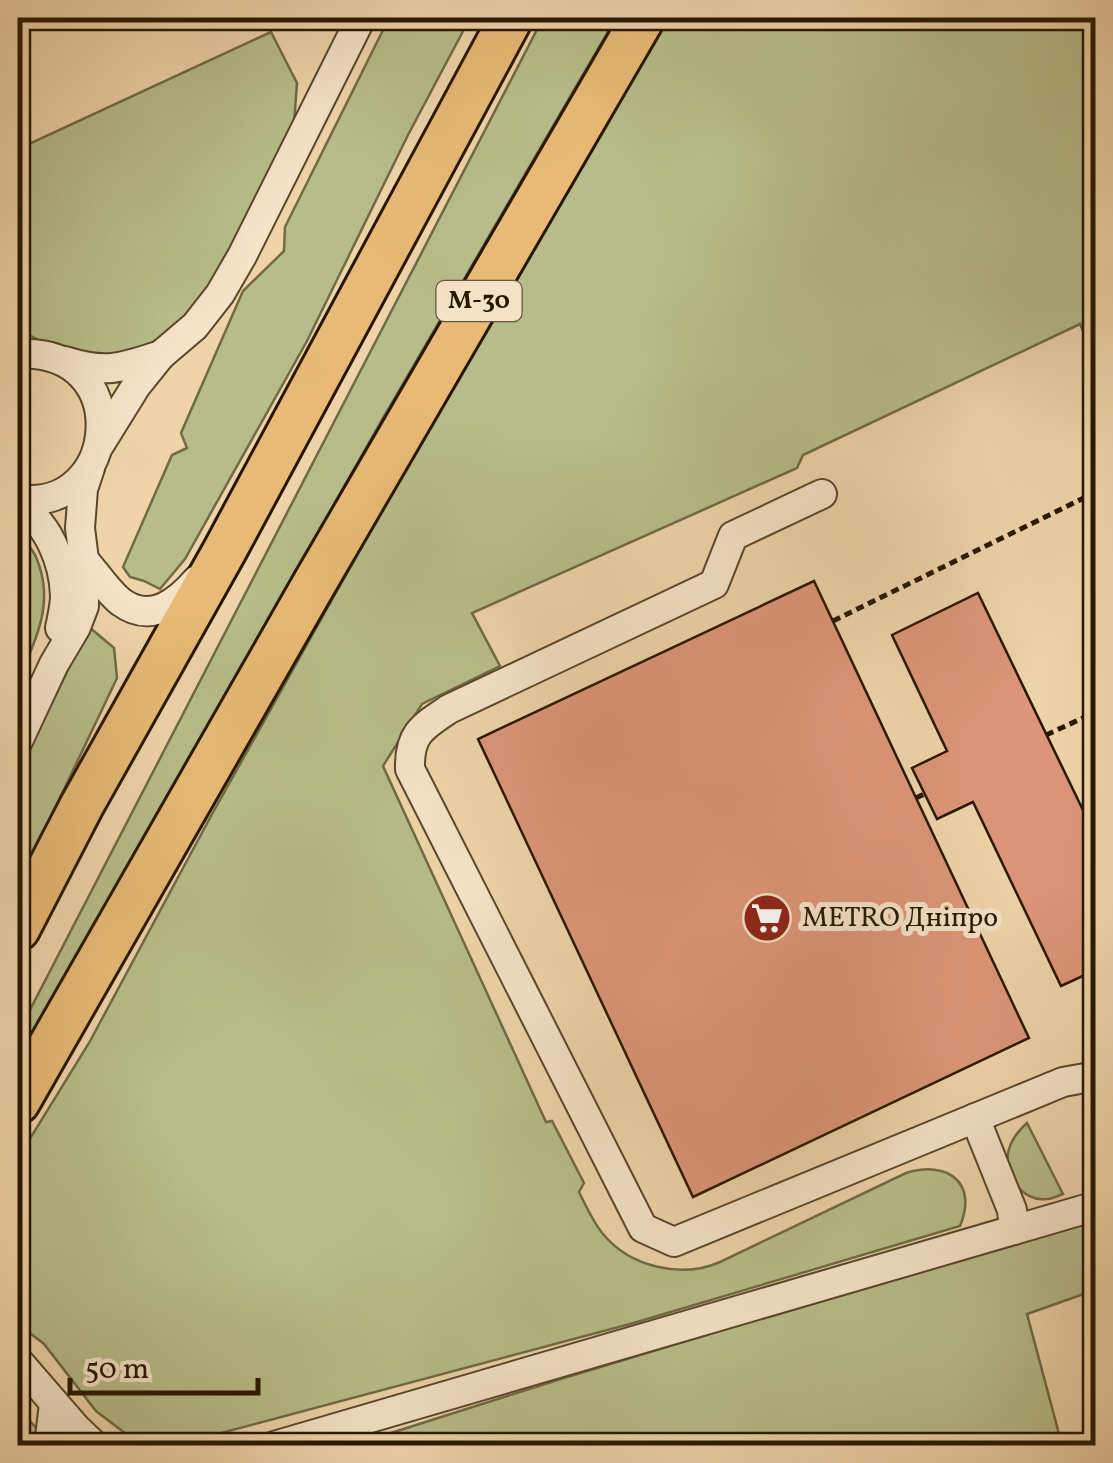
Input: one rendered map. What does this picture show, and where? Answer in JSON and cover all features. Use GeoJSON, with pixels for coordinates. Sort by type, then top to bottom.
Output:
{"type":"FeatureCollection","features":[{"type":"Feature","properties":{"kind":"highway"},"geometry":{"type":"LineString","coordinates":[[18,929],[511,18]]}},
{"type":"Feature","properties":{"kind":"highway","name":"М-30"},"geometry":{"type":"LineString","coordinates":[[18,1102],[643,18]]}},
{"type":"Feature","properties":{"kind":"street"},"geometry":{"type":"LineString","coordinates":[[18,502],[49,498],[72,486],[160,355],[195,326],[220,294],[362,18]]}},
{"type":"Feature","properties":{"kind":"street"},"geometry":{"type":"LineString","coordinates":[[33,352],[91,369],[121,368],[160,355]]}},
{"type":"Feature","properties":{"kind":"street"},"geometry":{"type":"LineString","coordinates":[[18,741],[84,606],[80,528],[84,489],[102,419],[95,394],[80,374],[33,352]]}},
{"type":"Feature","properties":{"kind":"street"},"geometry":{"type":"LineString","coordinates":[[822,494],[732,536],[714,584],[449,709],[421,728],[410,750],[410,768],[643,1228],[674,1242],[1063,1082],[1096,1076]]}},
{"type":"Feature","properties":{"kind":"street"},"geometry":{"type":"LineString","coordinates":[[18,502],[46,533],[63,574],[65,600],[54,664]]}},
{"type":"Feature","properties":{"kind":"street"},"geometry":{"type":"LineString","coordinates":[[84,560],[122,603],[142,610],[158,610],[178,601],[225,550]]}},
{"type":"Feature","properties":{"kind":"street"},"geometry":{"type":"LineString","coordinates":[[975,1118],[1012,1210],[1014,1230]]}},
{"type":"Feature","properties":{"kind":"street"},"geometry":{"type":"LineString","coordinates":[[274,1446],[1096,1206]]}},
{"type":"Feature","properties":{"kind":"street"},"geometry":{"type":"LineString","coordinates":[[18,1361],[85,1440]]}},
{"type":"Feature","properties":{"kind":"street"},"geometry":{"type":"LineString","coordinates":[[49,1446],[54,1403]]}},
{"type":"Feature","properties":{"kind":"path"},"geometry":{"type":"LineString","coordinates":[[833,621],[1096,492]]}},
{"type":"Feature","properties":{"kind":"path"},"geometry":{"type":"LineString","coordinates":[[1046,735],[1096,712]]}},
{"type":"Feature","properties":{"kind":"path"},"geometry":{"type":"LineString","coordinates":[[916,798],[924,794]]}},
{"type":"Feature","properties":{"kind":"green space"},"geometry":{"type":"Polygon","coordinates":[[[389,18],[470,18],[307,341],[185,559],[160,589],[130,577],[123,567],[172,455],[187,448],[181,433],[243,291],[284,251],[285,227],[389,18]]]}},
{"type":"Feature","properties":{"kind":"green space"},"geometry":{"type":"Polygon","coordinates":[[[543,18],[616,18],[18,1060],[18,1033],[543,18]]]}},
{"type":"Feature","properties":{"kind":"green space"},"geometry":{"type":"Polygon","coordinates":[[[666,18],[1095,18],[1095,359],[1080,324],[803,455],[797,468],[472,613],[500,666],[422,704],[383,766],[546,1122],[552,1121],[584,1183],[579,1192],[596,1224],[614,1245],[657,1267],[705,1267],[906,1173],[921,1170],[935,1170],[956,1178],[965,1198],[960,1226],[630,1324],[176,1445],[130,1437],[96,1411],[44,1344],[18,1324],[18,1158],[89,1043],[476,342],[666,18]]]}},
{"type":"Feature","properties":{"kind":"green space"},"geometry":{"type":"Polygon","coordinates":[[[271,32],[297,83],[294,124],[219,275],[199,305],[164,336],[126,353],[105,356],[54,348],[18,329],[18,149],[271,32]]]}},
{"type":"Feature","properties":{"kind":"green space"},"geometry":{"type":"Polygon","coordinates":[[[18,530],[42,574],[44,606],[18,682],[18,530]]]}},
{"type":"Feature","properties":{"kind":"green space"},"geometry":{"type":"Polygon","coordinates":[[[89,627],[114,648],[117,678],[18,886],[18,772],[89,627]]]}},
{"type":"Feature","properties":{"kind":"green space"},"geometry":{"type":"Polygon","coordinates":[[[1027,1123],[1063,1194],[1038,1199],[1022,1191],[1011,1176],[1009,1149],[1027,1123]]]}},
{"type":"Feature","properties":{"kind":"green space"},"geometry":{"type":"Polygon","coordinates":[[[1095,1218],[1095,1290],[1027,1314],[1062,1445],[350,1446],[564,1378],[1095,1218]]]}},
{"type":"Feature","properties":{"kind":"green space"},"geometry":{"type":"Polygon","coordinates":[[[18,1408],[52,1445],[18,1445],[18,1408]]]}},
{"type":"Feature","properties":{"kind":"building","name":"METRO Дніпро"},"geometry":{"type":"Polygon","coordinates":[[[814,581],[1029,1038],[693,1197],[478,739],[814,581]]]}},
{"type":"Feature","properties":{"kind":"building"},"geometry":{"type":"Polygon","coordinates":[[[978,593],[1096,837],[1096,970],[1061,986],[973,802],[937,819],[912,768],[947,751],[892,635],[978,593]]]}},
{"type":"Feature","properties":{"kind":"place","name":"METRO Дніпро"},"geometry":{"type":"Point","coordinates":[767,918]}}]}
